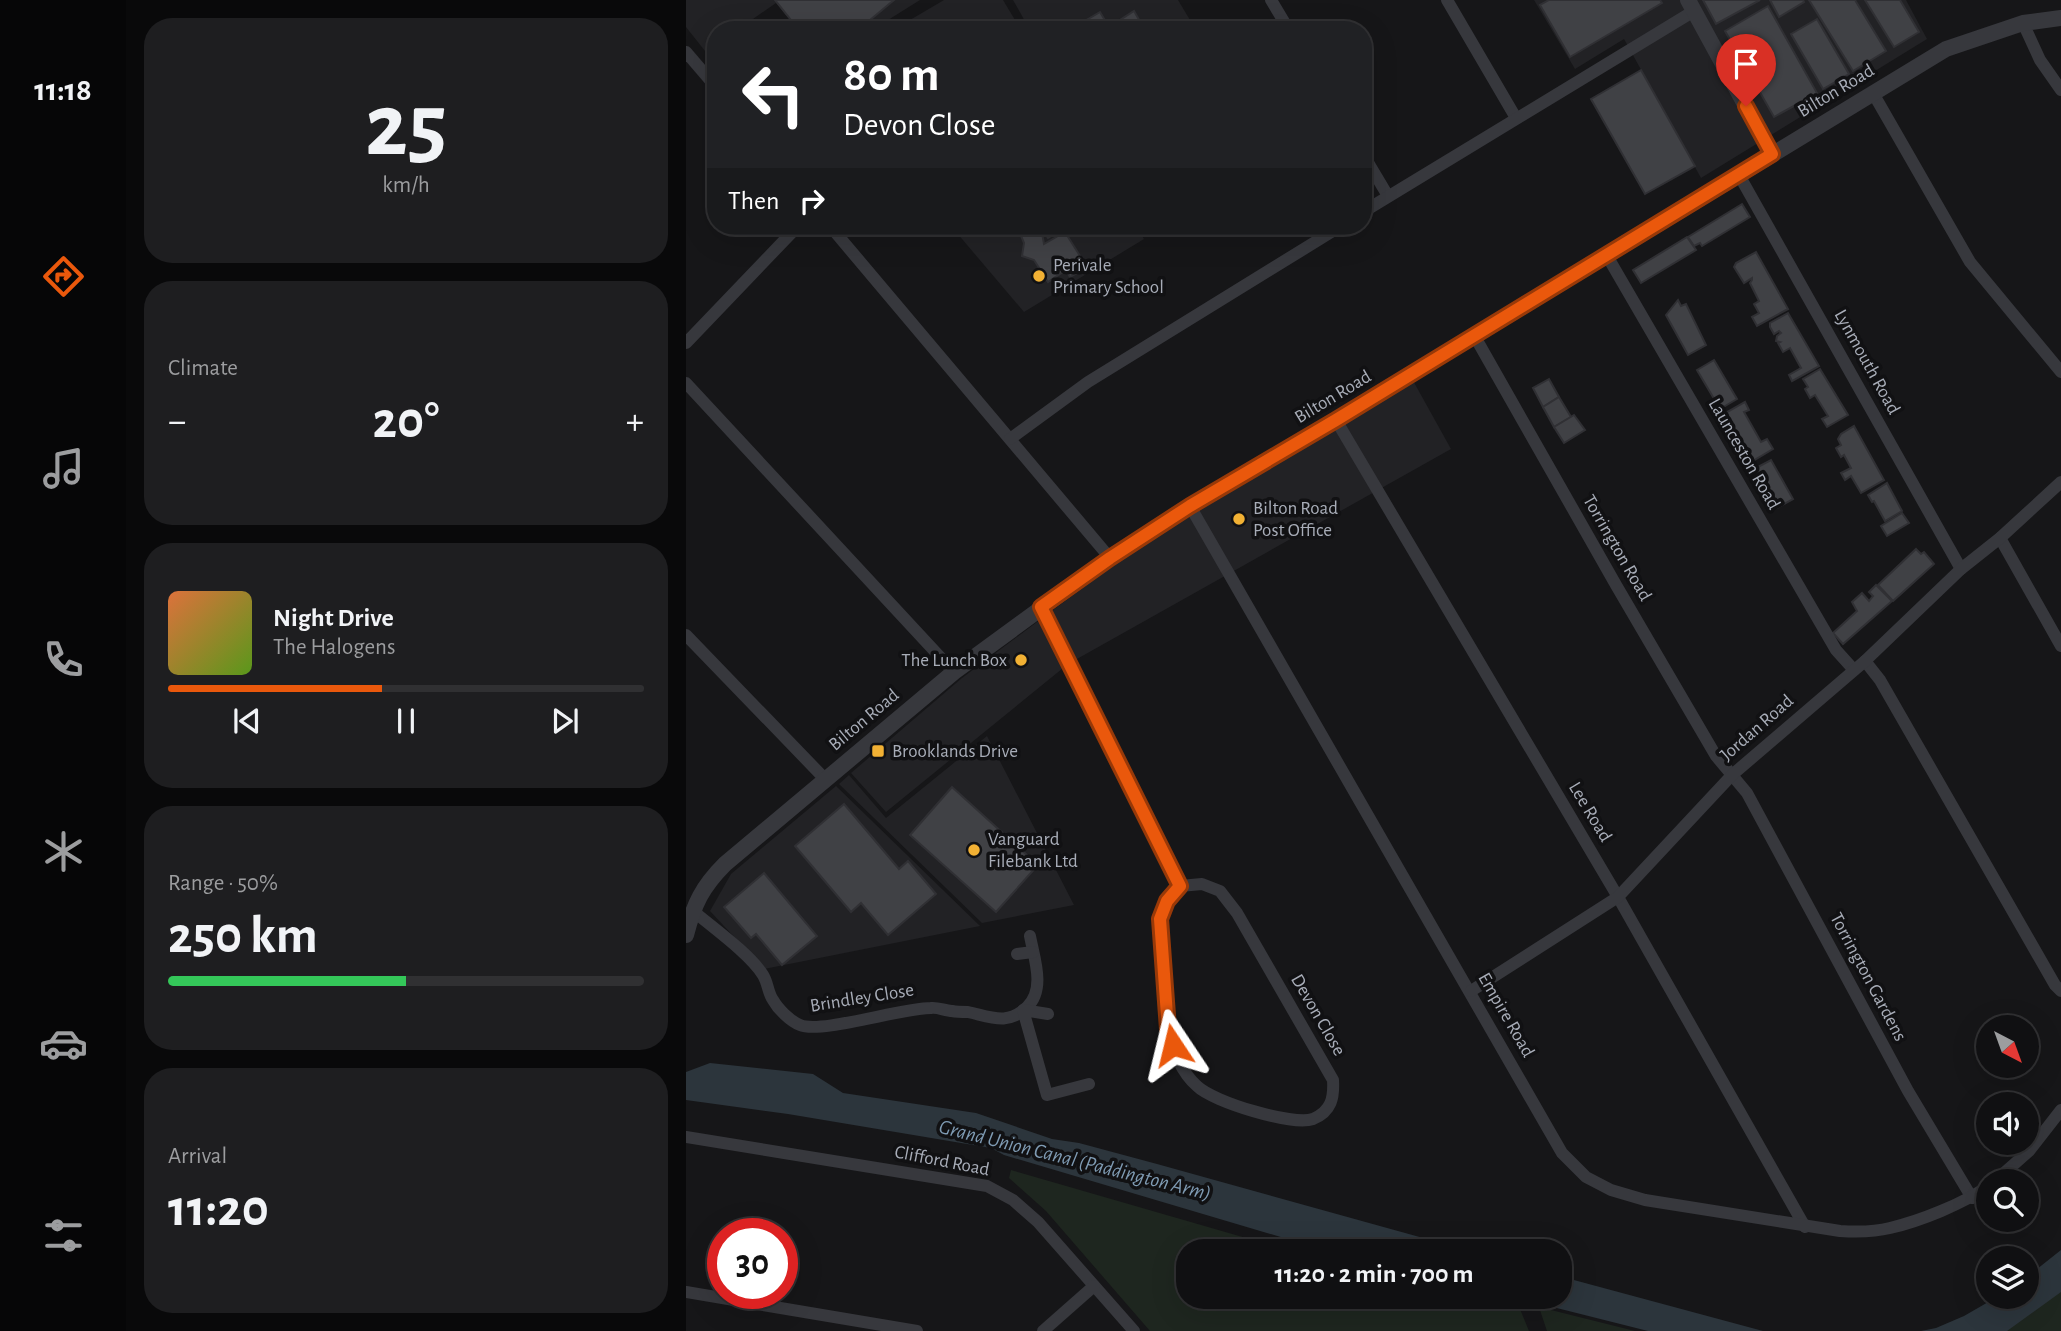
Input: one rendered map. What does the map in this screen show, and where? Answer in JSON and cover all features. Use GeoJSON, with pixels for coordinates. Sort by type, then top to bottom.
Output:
{"type":"FeatureCollection","features":[{"type":"Feature","properties":{"kind":"street"},"geometry":{"type":"LineString","coordinates":[[1271,0],[1284,21]]}},
{"type":"Feature","properties":{"kind":"street"},"geometry":{"type":"LineString","coordinates":[[1447,0],[1516,118]]}},
{"type":"Feature","properties":{"kind":"street"},"geometry":{"type":"LineString","coordinates":[[1372,206],[1516,118],[1691,5],[1772,154]]}},
{"type":"Feature","properties":{"kind":"street","name":"Bilton Road"},"geometry":{"type":"LineString","coordinates":[[686,935],[689,906],[725,864],[954,672],[1110,558],[1190,506],[1945,49],[2022,23],[2061,18]]}},
{"type":"Feature","properties":{"kind":"street"},"geometry":{"type":"LineString","coordinates":[[2022,23],[2040,60],[2061,90]]}},
{"type":"Feature","properties":{"kind":"street"},"geometry":{"type":"LineString","coordinates":[[686,52],[707,76]]}},
{"type":"Feature","properties":{"kind":"street"},"geometry":{"type":"LineString","coordinates":[[1873,93],[1970,262],[2061,372]]}},
{"type":"Feature","properties":{"kind":"street"},"geometry":{"type":"LineString","coordinates":[[1372,169],[1388,196]]}},
{"type":"Feature","properties":{"kind":"street","name":"Lynmouth Road"},"geometry":{"type":"LineString","coordinates":[[1739,175],[1961,569]]}},
{"type":"Feature","properties":{"kind":"street"},"geometry":{"type":"LineString","coordinates":[[686,343],[789,235]]}},
{"type":"Feature","properties":{"kind":"street"},"geometry":{"type":"LineString","coordinates":[[838,235],[1110,558]]}},
{"type":"Feature","properties":{"kind":"street"},"geometry":{"type":"LineString","coordinates":[[1010,439],[1088,382],[1326,235]]}},
{"type":"Feature","properties":{"kind":"street","name":"Launceston Road"},"geometry":{"type":"LineString","coordinates":[[1606,254],[1836,650],[1854,670]]}},
{"type":"Feature","properties":{"kind":"street","name":"Torrington Road"},"geometry":{"type":"LineString","coordinates":[[1474,335],[1716,756],[1732,775]]}},
{"type":"Feature","properties":{"kind":"street"},"geometry":{"type":"LineString","coordinates":[[686,383],[954,672]]}},
{"type":"Feature","properties":{"kind":"street","name":"Lee Road"},"geometry":{"type":"LineString","coordinates":[[1336,420],[1618,897],[1805,1227]]}},
{"type":"Feature","properties":{"kind":"street","name":"Jordan Road"},"geometry":{"type":"LineString","coordinates":[[1471,991],[1618,897],[1732,775],[1865,661],[1961,569],[2000,538],[2061,482]]}},
{"type":"Feature","properties":{"kind":"street","name":"Empire Road"},"geometry":{"type":"LineString","coordinates":[[1190,506],[1562,1153],[1586,1177],[1611,1191],[1645,1200],[1840,1231],[1889,1229],[1976,1195]]}},
{"type":"Feature","properties":{"kind":"street"},"geometry":{"type":"LineString","coordinates":[[2000,538],[2061,646]]}},
{"type":"Feature","properties":{"kind":"street"},"geometry":{"type":"LineString","coordinates":[[1041,607],[1180,886]]}},
{"type":"Feature","properties":{"kind":"street"},"geometry":{"type":"LineString","coordinates":[[686,635],[826,780]]}},
{"type":"Feature","properties":{"kind":"street"},"geometry":{"type":"LineString","coordinates":[[1865,661],[1880,680],[2055,985],[2061,991]]}},
{"type":"Feature","properties":{"kind":"street","name":"Torrington Gardens"},"geometry":{"type":"LineString","coordinates":[[1732,775],[1747,793],[1908,1091],[1972,1198]]}},
{"type":"Feature","properties":{"kind":"street","name":"Devon Close"},"geometry":{"type":"LineString","coordinates":[[1202,884],[1220,891],[1237,913],[1333,1080],[1334,1096],[1326,1110],[1313,1119],[1297,1121],[1224,1102],[1198,1087],[1178,1060],[1168,1029],[1160,919],[1167,901],[1180,886],[1202,884]]}},
{"type":"Feature","properties":{"kind":"street","name":"Brindley Close"},"geometry":{"type":"LineString","coordinates":[[689,906],[756,967],[763,975],[772,999],[799,1025],[813,1028],[934,1007],[997,1020],[1015,1016],[1023,1010]]}},
{"type":"Feature","properties":{"kind":"street"},"geometry":{"type":"LineString","coordinates":[[1023,1010],[1029,1006],[1037,990],[1038,973],[1030,936]]}},
{"type":"Feature","properties":{"kind":"street"},"geometry":{"type":"LineString","coordinates":[[1017,954],[1033,952]]}},
{"type":"Feature","properties":{"kind":"street"},"geometry":{"type":"LineString","coordinates":[[1023,1010],[1048,1014]]}},
{"type":"Feature","properties":{"kind":"street"},"geometry":{"type":"LineString","coordinates":[[1023,1010],[1047,1095],[1088,1084]]}},
{"type":"Feature","properties":{"kind":"street"},"geometry":{"type":"LineString","coordinates":[[2009,1169],[2029,1151],[2061,1110]]}},
{"type":"Feature","properties":{"kind":"street","name":"Clifford Road"},"geometry":{"type":"LineString","coordinates":[[686,1137],[986,1186],[1013,1200],[1038,1222],[1134,1331]]}},
{"type":"Feature","properties":{"kind":"street"},"geometry":{"type":"LineString","coordinates":[[1043,1331],[1094,1286]]}},
{"type":"Feature","properties":{"kind":"street"},"geometry":{"type":"LineString","coordinates":[[686,1292],[917,1331]]}},
{"type":"Feature","properties":{"kind":"shaded area"},"geometry":{"type":"Polygon","coordinates":[[[686,0],[920,0],[886,21],[791,21],[776,3],[750,21],[707,21],[705,51],[686,27],[686,0]]]}},
{"type":"Feature","properties":{"kind":"shaded area"},"geometry":{"type":"Polygon","coordinates":[[[944,0],[1003,0],[1016,21],[908,21],[944,0]]]}},
{"type":"Feature","properties":{"kind":"shaded area"},"geometry":{"type":"Polygon","coordinates":[[[1013,0],[1178,0],[1191,21],[1025,21],[1013,0]]]}},
{"type":"Feature","properties":{"kind":"shaded area"},"geometry":{"type":"Polygon","coordinates":[[[1534,0],[1906,0],[1927,39],[1701,178],[1624,39],[1575,69],[1534,0]]]}},
{"type":"Feature","properties":{"kind":"shaded area","name":"Perivale Primary School"},"geometry":{"type":"Polygon","coordinates":[[[959,235],[1142,235],[1144,239],[1024,312],[959,235]]]}},
{"type":"Feature","properties":{"kind":"shaded area"},"geometry":{"type":"Polygon","coordinates":[[[1411,377],[1451,449],[1068,664],[886,812],[851,773],[962,678],[1096,578],[1198,506],[1411,377]]]}},
{"type":"Feature","properties":{"kind":"shaded area"},"geometry":{"type":"Polygon","coordinates":[[[987,736],[1074,905],[982,923],[839,784],[849,775],[886,818],[987,736]]]}},
{"type":"Feature","properties":{"kind":"shaded area"},"geometry":{"type":"Polygon","coordinates":[[[836,786],[980,926],[764,969],[710,911],[731,874],[836,786]]]}},
{"type":"Feature","properties":{"kind":"shaded area"},"geometry":{"type":"Polygon","coordinates":[[[1011,1170],[1250,1239],[1176,1239],[1176,1309],[1520,1309],[1529,1331],[1150,1331],[1046,1211],[1009,1178],[1011,1170]]]}},
{"type":"Feature","properties":{"kind":"shaded area"},"geometry":{"type":"Polygon","coordinates":[[[2061,1286],[2061,1331],[1996,1331],[2028,1309],[2039,1309],[2039,1301],[2061,1286]]]}},
{"type":"Feature","properties":{"kind":"shaded area"},"geometry":{"type":"Polygon","coordinates":[[[1540,1309],[1635,1331],[1547,1331],[1540,1309]]]}},
{"type":"Feature","properties":{"kind":"water","name":"Grand Union Canal (Paddington Arm)"},"geometry":{"type":"Polygon","coordinates":[[[710,1063],[813,1074],[843,1093],[976,1113],[1052,1139],[1079,1143],[1427,1239],[1288,1239],[1004,1155],[991,1148],[686,1100],[686,1072],[710,1063]]]}},
{"type":"Feature","properties":{"kind":"water"},"geometry":{"type":"Polygon","coordinates":[[[2061,1250],[2061,1292],[2039,1308],[2039,1267],[2061,1250]]]}},
{"type":"Feature","properties":{"kind":"water"},"geometry":{"type":"Polygon","coordinates":[[[1572,1280],[1763,1331],[1648,1331],[1561,1309],[1572,1309],[1572,1280]]]}},
{"type":"Feature","properties":{"kind":"water"},"geometry":{"type":"Polygon","coordinates":[[[1976,1309],[2037,1309],[2007,1331],[1921,1331],[1936,1328],[1976,1309]]]}},
{"type":"Feature","properties":{"kind":"building"},"geometry":{"type":"Polygon","coordinates":[[[775,0],[894,0],[869,21],[792,21],[775,0]]]}},
{"type":"Feature","properties":{"kind":"building"},"geometry":{"type":"Polygon","coordinates":[[[1549,0],[1660,0],[1662,3],[1570,57],[1540,5],[1549,0]]]}},
{"type":"Feature","properties":{"kind":"building"},"geometry":{"type":"Polygon","coordinates":[[[1703,0],[1760,0],[1716,24],[1703,0]]]}},
{"type":"Feature","properties":{"kind":"building"},"geometry":{"type":"Polygon","coordinates":[[[1770,0],[1803,0],[1804,2],[1779,17],[1770,0]]]}},
{"type":"Feature","properties":{"kind":"building"},"geometry":{"type":"Polygon","coordinates":[[[1809,0],[1855,0],[1886,51],[1853,71],[1809,0]]]}},
{"type":"Feature","properties":{"kind":"building"},"geometry":{"type":"Polygon","coordinates":[[[1865,0],[1900,0],[1919,32],[1894,47],[1865,0]]]}},
{"type":"Feature","properties":{"kind":"building"},"geometry":{"type":"Polygon","coordinates":[[[1768,6],[1817,93],[1774,117],[1725,31],[1768,6]]]}},
{"type":"Feature","properties":{"kind":"building"},"geometry":{"type":"Polygon","coordinates":[[[1134,11],[1140,21],[1118,21],[1134,11]]]}},
{"type":"Feature","properties":{"kind":"building"},"geometry":{"type":"Polygon","coordinates":[[[1100,12],[1105,21],[1085,21],[1100,12]]]}},
{"type":"Feature","properties":{"kind":"building"},"geometry":{"type":"Polygon","coordinates":[[[1817,19],[1849,74],[1823,89],[1791,34],[1817,19]]]}},
{"type":"Feature","properties":{"kind":"building"},"geometry":{"type":"Polygon","coordinates":[[[1641,70],[1695,166],[1645,194],[1591,99],[1641,70]]]}},
{"type":"Feature","properties":{"kind":"building"},"geometry":{"type":"Polygon","coordinates":[[[1742,204],[1750,217],[1702,246],[1700,243],[1694,246],[1688,237],[1742,204]]]}},
{"type":"Feature","properties":{"kind":"building"},"geometry":{"type":"Polygon","coordinates":[[[1021,235],[1042,235],[1044,244],[1060,235],[1067,235],[1087,267],[1070,277],[1066,270],[1048,282],[1034,260],[1022,256],[1024,243],[1021,235]]]}},
{"type":"Feature","properties":{"kind":"building"},"geometry":{"type":"Polygon","coordinates":[[[1687,237],[1696,250],[1641,283],[1633,270],[1687,237]]]}},
{"type":"Feature","properties":{"kind":"building"},"geometry":{"type":"Polygon","coordinates":[[[1756,252],[1788,309],[1757,326],[1752,317],[1759,313],[1754,304],[1759,301],[1750,283],[1752,278],[1744,283],[1734,267],[1736,263],[1756,252]]]}},
{"type":"Feature","properties":{"kind":"building"},"geometry":{"type":"Polygon","coordinates":[[[1678,300],[1681,306],[1686,304],[1706,345],[1688,355],[1666,315],[1678,300]]]}},
{"type":"Feature","properties":{"kind":"building"},"geometry":{"type":"Polygon","coordinates":[[[1788,313],[1819,366],[1792,381],[1789,375],[1801,368],[1790,348],[1783,352],[1778,343],[1780,342],[1776,341],[1781,333],[1779,331],[1774,334],[1770,327],[1770,323],[1788,313]]]}},
{"type":"Feature","properties":{"kind":"building"},"geometry":{"type":"Polygon","coordinates":[[[1714,360],[1737,399],[1720,409],[1697,370],[1714,360]]]}},
{"type":"Feature","properties":{"kind":"building"},"geometry":{"type":"Polygon","coordinates":[[[1820,369],[1848,415],[1827,427],[1822,419],[1828,416],[1815,395],[1810,398],[1803,379],[1820,369]]]}},
{"type":"Feature","properties":{"kind":"building"},"geometry":{"type":"Polygon","coordinates":[[[1549,379],[1559,397],[1543,407],[1533,388],[1549,379]]]}},
{"type":"Feature","properties":{"kind":"building"},"geometry":{"type":"Polygon","coordinates":[[[1559,397],[1571,417],[1554,427],[1543,407],[1559,397]]]}},
{"type":"Feature","properties":{"kind":"building"},"geometry":{"type":"Polygon","coordinates":[[[1745,402],[1749,410],[1744,412],[1761,442],[1767,439],[1773,449],[1751,462],[1724,414],[1745,402]]]}},
{"type":"Feature","properties":{"kind":"building"},"geometry":{"type":"Polygon","coordinates":[[[1574,415],[1585,430],[1564,443],[1554,427],[1574,415]]]}},
{"type":"Feature","properties":{"kind":"building"},"geometry":{"type":"Polygon","coordinates":[[[1854,426],[1884,480],[1861,493],[1851,476],[1845,480],[1841,473],[1851,468],[1844,455],[1841,457],[1836,448],[1841,445],[1838,439],[1841,434],[1854,426]]]}},
{"type":"Feature","properties":{"kind":"building"},"geometry":{"type":"Polygon","coordinates":[[[1771,460],[1793,499],[1777,508],[1754,469],[1771,460]]]}},
{"type":"Feature","properties":{"kind":"building"},"geometry":{"type":"Polygon","coordinates":[[[1887,483],[1902,511],[1885,521],[1868,495],[1887,483]]]}},
{"type":"Feature","properties":{"kind":"building"},"geometry":{"type":"Polygon","coordinates":[[[1902,513],[1909,523],[1887,536],[1881,526],[1902,513]]]}},
{"type":"Feature","properties":{"kind":"building"},"geometry":{"type":"Polygon","coordinates":[[[1916,549],[1921,554],[1924,552],[1934,564],[1893,601],[1878,585],[1916,549]]]}},
{"type":"Feature","properties":{"kind":"building"},"geometry":{"type":"Polygon","coordinates":[[[1876,585],[1892,601],[1843,644],[1833,633],[1857,611],[1852,602],[1862,593],[1869,601],[1873,596],[1869,592],[1876,585]]]}},
{"type":"Feature","properties":{"kind":"building","name":"Vanguard Filebank Ltd"},"geometry":{"type":"Polygon","coordinates":[[[952,787],[1038,865],[996,912],[910,835],[952,787]]]}},
{"type":"Feature","properties":{"kind":"building"},"geometry":{"type":"Polygon","coordinates":[[[844,804],[899,869],[908,861],[936,894],[888,935],[861,903],[851,912],[795,846],[844,804]]]}},
{"type":"Feature","properties":{"kind":"building"},"geometry":{"type":"Polygon","coordinates":[[[764,873],[817,936],[782,965],[756,934],[751,938],[724,907],[764,873]]]}},
{"type":"Feature","properties":{"kind":"place","name":"Perivale Primary School"},"geometry":{"type":"Point","coordinates":[1039,276]}},
{"type":"Feature","properties":{"kind":"place","name":"Bilton Road Post Office"},"geometry":{"type":"Point","coordinates":[1239,519]}},
{"type":"Feature","properties":{"kind":"place","name":"The Lunch Box"},"geometry":{"type":"Point","coordinates":[1021,660]}},
{"type":"Feature","properties":{"kind":"place","name":"Brooklands Drive"},"geometry":{"type":"Point","coordinates":[878,751]}},
{"type":"Feature","properties":{"kind":"place","name":"Vanguard Filebank Ltd"},"geometry":{"type":"Point","coordinates":[974,850]}},
{"type":"Feature","properties":{"kind":"route"},"geometry":{"type":"LineString","coordinates":[[1173,1045],[1168,1029],[1160,919],[1167,901],[1180,886],[1041,607],[1190,506],[1772,154],[1746,106]]}}]}
